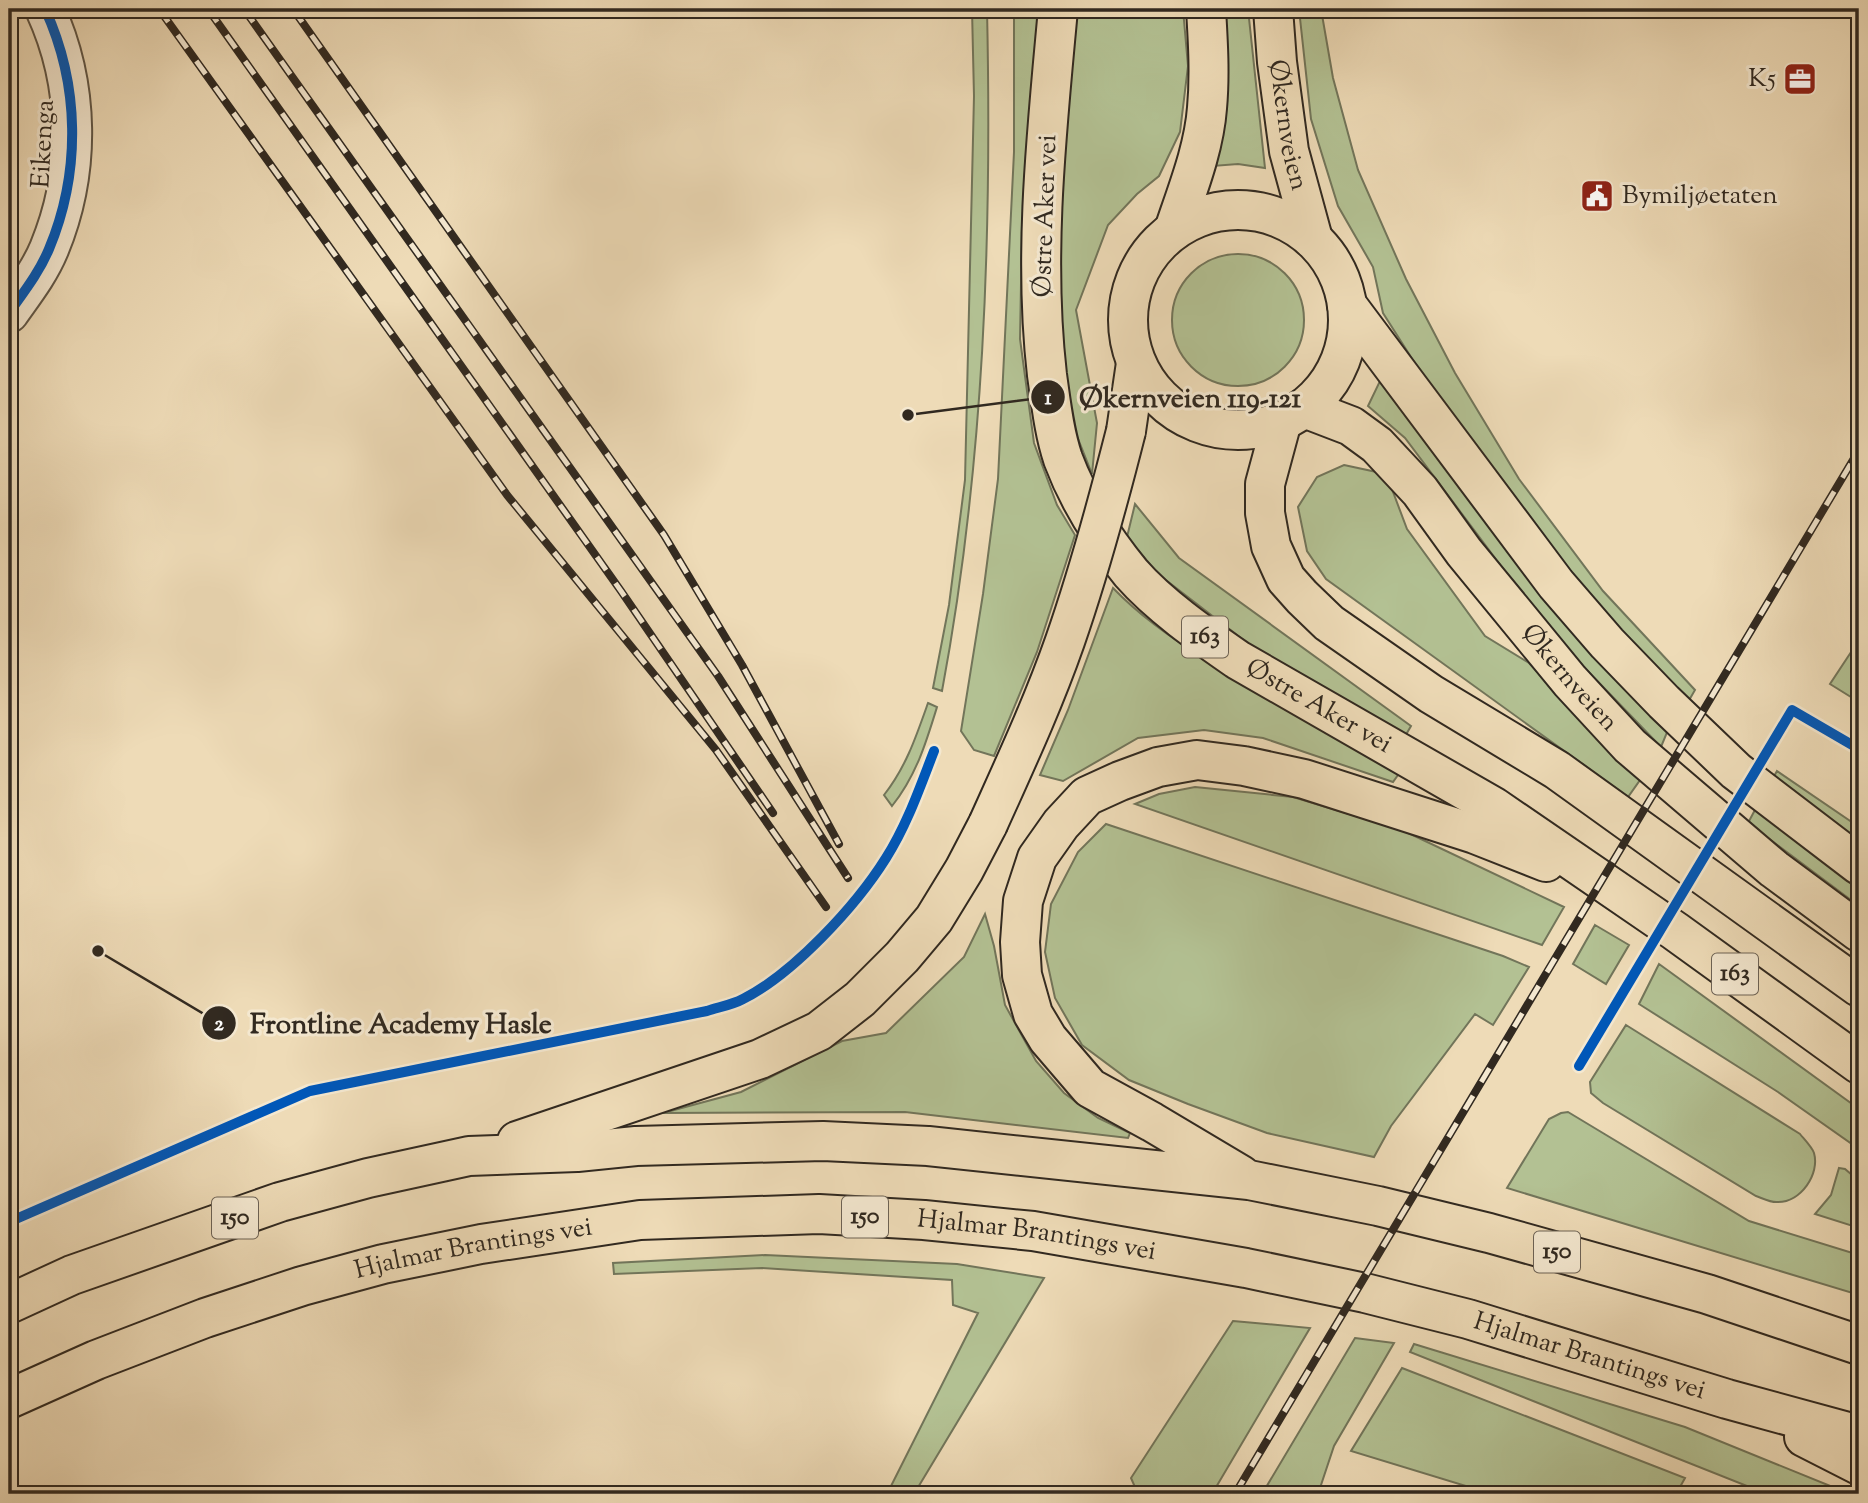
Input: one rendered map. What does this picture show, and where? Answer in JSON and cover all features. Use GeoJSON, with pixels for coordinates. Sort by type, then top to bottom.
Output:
{"type":"FeatureCollection","features":[{"type":"Feature","properties":{"kind":"main road","name":"Østre Aker vei"},"geometry":{"type":"LineString","coordinates":[[1058,9],[1042,216],[1043,343],[1052,414],[1063,458],[1102,533],[1132,574],[1202,635],[1238,660],[1494,807],[1675,931],[1859,1064]]}},
{"type":"Feature","properties":{"kind":"main road"},"geometry":{"type":"LineString","coordinates":[[1174,230],[1191,180],[1207,110],[1209,58],[1206,9]]}},
{"type":"Feature","properties":{"kind":"main road","name":"Økernveien"},"geometry":{"type":"LineString","coordinates":[[1273,9],[1289,151],[1313,239]]}},
{"type":"Feature","properties":{"kind":"main road"},"geometry":{"type":"LineString","coordinates":[[1230,210],[1260,212],[1289,222],[1313,239],[1329,258],[1341,281],[1348,305],[1348,328],[1343,351],[1328,383],[1293,414],[1249,429],[1214,428],[1203,424],[1181,415],[1155,393],[1136,363],[1128,327],[1132,290],[1148,257],[1174,230],[1201,216],[1230,210]]}},
{"type":"Feature","properties":{"kind":"main road","name":"Økernveien"},"geometry":{"type":"LineString","coordinates":[[1348,305],[1556,584],[1607,643],[1736,771],[1859,865]]}},
{"type":"Feature","properties":{"kind":"main road"},"geometry":{"type":"LineString","coordinates":[[469,1156],[572,1124],[760,1059],[819,1031],[860,999],[902,957],[934,919],[988,824],[1029,735],[1064,645],[1107,510],[1126,431],[1136,363]]}},
{"type":"Feature","properties":{"kind":"main road","name":"Økernveien"},"geometry":{"type":"LineString","coordinates":[[1293,414],[1351,426],[1377,445],[1420,491],[1464,552],[1570,681],[1630,746],[1774,869],[1859,932]]}},
{"type":"Feature","properties":{"kind":"main road","name":"163"},"geometry":{"type":"LineString","coordinates":[[1293,414],[1265,484],[1265,513],[1270,546],[1286,579],[1302,597],[1329,623],[1431,694],[1557,770],[1859,986]]}},
{"type":"Feature","properties":{"kind":"main road"},"geometry":{"type":"LineString","coordinates":[[1249,1180],[1090,1088],[1048,1039],[1033,1014],[1022,975],[1023,901],[1037,858],[1061,824],[1087,796],[1158,767],[1197,760],[1244,766],[1304,779],[1383,803],[1475,834],[1609,887]]}},
{"type":"Feature","properties":{"kind":"main road","name":"150"},"geometry":{"type":"LineString","coordinates":[[9,1304],[72,1275],[280,1202],[368,1178],[469,1156],[577,1152],[636,1146],[823,1140],[954,1148],[1249,1180],[1378,1206],[1514,1240],[1707,1294],[1859,1345]]}},
{"type":"Feature","properties":{"kind":"main road","name":"Hjalmar Brantings vei"},"geometry":{"type":"LineString","coordinates":[[9,1399],[96,1360],[205,1318],[302,1286],[383,1264],[481,1244],[640,1220],[820,1214],[923,1220],[1033,1231],[1246,1268],[1365,1293],[1468,1320],[1727,1399],[1859,1435]]}},
{"type":"Feature","properties":{"kind":"main road"},"geometry":{"type":"LineString","coordinates":[[1727,1399],[1859,1465]]}},
{"type":"Feature","properties":{"kind":"street","name":"Eikenga"},"geometry":{"type":"LineString","coordinates":[[9,313],[31,283],[48,251],[62,211],[69,178],[72,114],[68,78],[59,43],[45,9]]}},
{"type":"Feature","properties":{"kind":"green space"},"geometry":{"type":"Polygon","coordinates":[[[972,9],[987,9],[986,265],[976,437],[956,607],[942,691],[933,688],[949,605],[965,480],[974,96],[972,9]]]}},
{"type":"Feature","properties":{"kind":"green space"},"geometry":{"type":"Polygon","coordinates":[[[1014,9],[1041,9],[1022,229],[1020,339],[1034,443],[1057,505],[1075,535],[1037,652],[994,756],[974,750],[961,731],[998,479],[1014,152],[1014,9]]]}},
{"type":"Feature","properties":{"kind":"green space"},"geometry":{"type":"Polygon","coordinates":[[[1075,9],[1183,9],[1188,66],[1180,132],[1159,176],[1137,194],[1108,225],[1076,310],[1097,423],[1092,474],[1073,426],[1061,349],[1058,253],[1061,172],[1075,9]]]}},
{"type":"Feature","properties":{"kind":"green space"},"geometry":{"type":"Polygon","coordinates":[[[1221,9],[1248,9],[1265,168],[1238,164],[1213,166],[1221,9]]]}},
{"type":"Feature","properties":{"kind":"green space"},"geometry":{"type":"Polygon","coordinates":[[[1299,9],[1321,9],[1333,78],[1358,170],[1406,279],[1455,373],[1519,479],[1603,591],[1695,690],[1688,702],[1608,618],[1521,509],[1423,376],[1383,313],[1373,267],[1338,206],[1311,119],[1299,9]]]}},
{"type":"Feature","properties":{"kind":"green space"},"geometry":{"type":"Polygon","coordinates":[[[1238,254],[1263,259],[1285,273],[1299,295],[1304,320],[1299,345],[1285,367],[1263,381],[1238,386],[1213,381],[1191,367],[1177,345],[1172,320],[1177,295],[1191,273],[1213,259],[1238,254]]]}},
{"type":"Feature","properties":{"kind":"green space"},"geometry":{"type":"Polygon","coordinates":[[[1380,381],[1668,730],[1661,747],[1552,634],[1405,438],[1368,406],[1380,381]]]}},
{"type":"Feature","properties":{"kind":"green space"},"geometry":{"type":"Polygon","coordinates":[[[1344,465],[1381,473],[1390,484],[1407,529],[1485,636],[1529,663],[1640,780],[1628,797],[1326,579],[1307,551],[1298,507],[1317,477],[1344,465]]]}},
{"type":"Feature","properties":{"kind":"green space"},"geometry":{"type":"Polygon","coordinates":[[[1135,504],[1179,558],[1411,726],[1404,738],[1254,648],[1158,574],[1127,537],[1135,504]]]}},
{"type":"Feature","properties":{"kind":"green space"},"geometry":{"type":"Polygon","coordinates":[[[1113,588],[1155,625],[1225,673],[1400,772],[1393,782],[1263,738],[1204,730],[1138,738],[1063,781],[1040,775],[1068,710],[1113,588]]]}},
{"type":"Feature","properties":{"kind":"green space"},"geometry":{"type":"Polygon","coordinates":[[[1859,640],[1859,702],[1830,684],[1859,640]]]}},
{"type":"Feature","properties":{"kind":"green space"},"geometry":{"type":"Polygon","coordinates":[[[928,703],[937,707],[924,746],[908,783],[892,806],[884,795],[915,740],[928,703]]]}},
{"type":"Feature","properties":{"kind":"green space"},"geometry":{"type":"Polygon","coordinates":[[[1777,771],[1859,827],[1859,843],[1773,778],[1777,771]]]}},
{"type":"Feature","properties":{"kind":"green space"},"geometry":{"type":"Polygon","coordinates":[[[1195,787],[1293,797],[1402,830],[1564,907],[1542,945],[1135,804],[1159,794],[1195,787]]]}},
{"type":"Feature","properties":{"kind":"green space"},"geometry":{"type":"Polygon","coordinates":[[[1756,808],[1859,882],[1859,906],[1748,823],[1756,808]]]}},
{"type":"Feature","properties":{"kind":"green space"},"geometry":{"type":"Polygon","coordinates":[[[1106,824],[1529,967],[1493,1025],[1475,1014],[1391,1126],[1374,1157],[1267,1133],[1129,1080],[1082,1045],[1055,998],[1045,952],[1051,904],[1078,852],[1106,824]]]}},
{"type":"Feature","properties":{"kind":"green space"},"geometry":{"type":"Polygon","coordinates":[[[985,914],[1005,1005],[1036,1061],[1064,1093],[1098,1118],[1130,1133],[1128,1138],[905,1112],[663,1113],[741,1092],[842,1041],[886,1033],[964,957],[985,914]]]}},
{"type":"Feature","properties":{"kind":"green space"},"geometry":{"type":"Polygon","coordinates":[[[1595,925],[1629,945],[1606,984],[1573,964],[1595,925]]]}},
{"type":"Feature","properties":{"kind":"green space"},"geometry":{"type":"Polygon","coordinates":[[[1659,964],[1859,1109],[1859,1149],[1778,1092],[1639,1004],[1659,964]]]}},
{"type":"Feature","properties":{"kind":"green space"},"geometry":{"type":"Polygon","coordinates":[[[1626,1025],[1800,1134],[1813,1151],[1815,1161],[1811,1178],[1801,1192],[1786,1201],[1778,1202],[1756,1196],[1603,1103],[1591,1093],[1590,1082],[1626,1025]]]}},
{"type":"Feature","properties":{"kind":"green space"},"geometry":{"type":"Polygon","coordinates":[[[1568,1112],[1749,1221],[1859,1255],[1859,1295],[1507,1188],[1549,1119],[1568,1112]]]}},
{"type":"Feature","properties":{"kind":"green space"},"geometry":{"type":"Polygon","coordinates":[[[1839,1168],[1845,1169],[1859,1181],[1859,1228],[1815,1214],[1831,1195],[1839,1168]]]}},
{"type":"Feature","properties":{"kind":"green space"},"geometry":{"type":"Polygon","coordinates":[[[765,1255],[957,1264],[1044,1278],[914,1494],[887,1494],[978,1313],[953,1305],[952,1280],[762,1268],[614,1274],[613,1263],[765,1255]]]}},
{"type":"Feature","properties":{"kind":"green space"},"geometry":{"type":"Polygon","coordinates":[[[1233,1321],[1310,1328],[1212,1494],[1138,1494],[1131,1478],[1233,1321]]]}},
{"type":"Feature","properties":{"kind":"green space"},"geometry":{"type":"Polygon","coordinates":[[[1355,1338],[1394,1343],[1334,1446],[1318,1494],[1262,1494],[1355,1338]]]}},
{"type":"Feature","properties":{"kind":"green space"},"geometry":{"type":"Polygon","coordinates":[[[1414,1344],[1685,1427],[1850,1494],[1767,1494],[1410,1352],[1414,1344]]]}},
{"type":"Feature","properties":{"kind":"green space"},"geometry":{"type":"Polygon","coordinates":[[[1402,1368],[1685,1478],[1680,1487],[1691,1494],[1492,1494],[1351,1451],[1402,1368]]]}},
{"type":"Feature","properties":{"kind":"railway"},"geometry":{"type":"LineString","coordinates":[[159,9],[507,495],[716,750],[826,907]]}},
{"type":"Feature","properties":{"kind":"railway"},"geometry":{"type":"LineString","coordinates":[[208,9],[621,591],[773,813]]}},
{"type":"Feature","properties":{"kind":"railway"},"geometry":{"type":"LineString","coordinates":[[244,9],[718,676],[848,878]]}},
{"type":"Feature","properties":{"kind":"railway"},"geometry":{"type":"LineString","coordinates":[[293,9],[664,535],[742,665],[839,844]]}},
{"type":"Feature","properties":{"kind":"railway"},"geometry":{"type":"LineString","coordinates":[[1235,1494],[1859,450]]}},
{"type":"Feature","properties":{"kind":"cycle path"},"geometry":{"type":"LineString","coordinates":[[9,313],[36,275],[49,249],[67,190],[71,159],[70,98],[65,68],[45,9]]}},
{"type":"Feature","properties":{"kind":"cycle path"},"geometry":{"type":"LineString","coordinates":[[1579,1066],[1792,710],[1859,749]]}},
{"type":"Feature","properties":{"kind":"cycle path"},"geometry":{"type":"LineString","coordinates":[[9,1222],[310,1091],[707,1011],[743,999],[762,988],[802,956],[858,897],[886,858],[900,832],[934,751]]}},
{"type":"Feature","properties":{"kind":"place","name":"K5"},"geometry":{"type":"Point","coordinates":[1800,79]}},
{"type":"Feature","properties":{"kind":"place","name":"Bymiljøetaten"},"geometry":{"type":"Point","coordinates":[1597,196]}},
{"type":"Feature","properties":{"kind":"place","name":"Økernveien 119-121"},"geometry":{"type":"Point","coordinates":[908,415]}},
{"type":"Feature","properties":{"kind":"place","name":"Frontline Academy Hasle"},"geometry":{"type":"Point","coordinates":[98,951]}}]}
